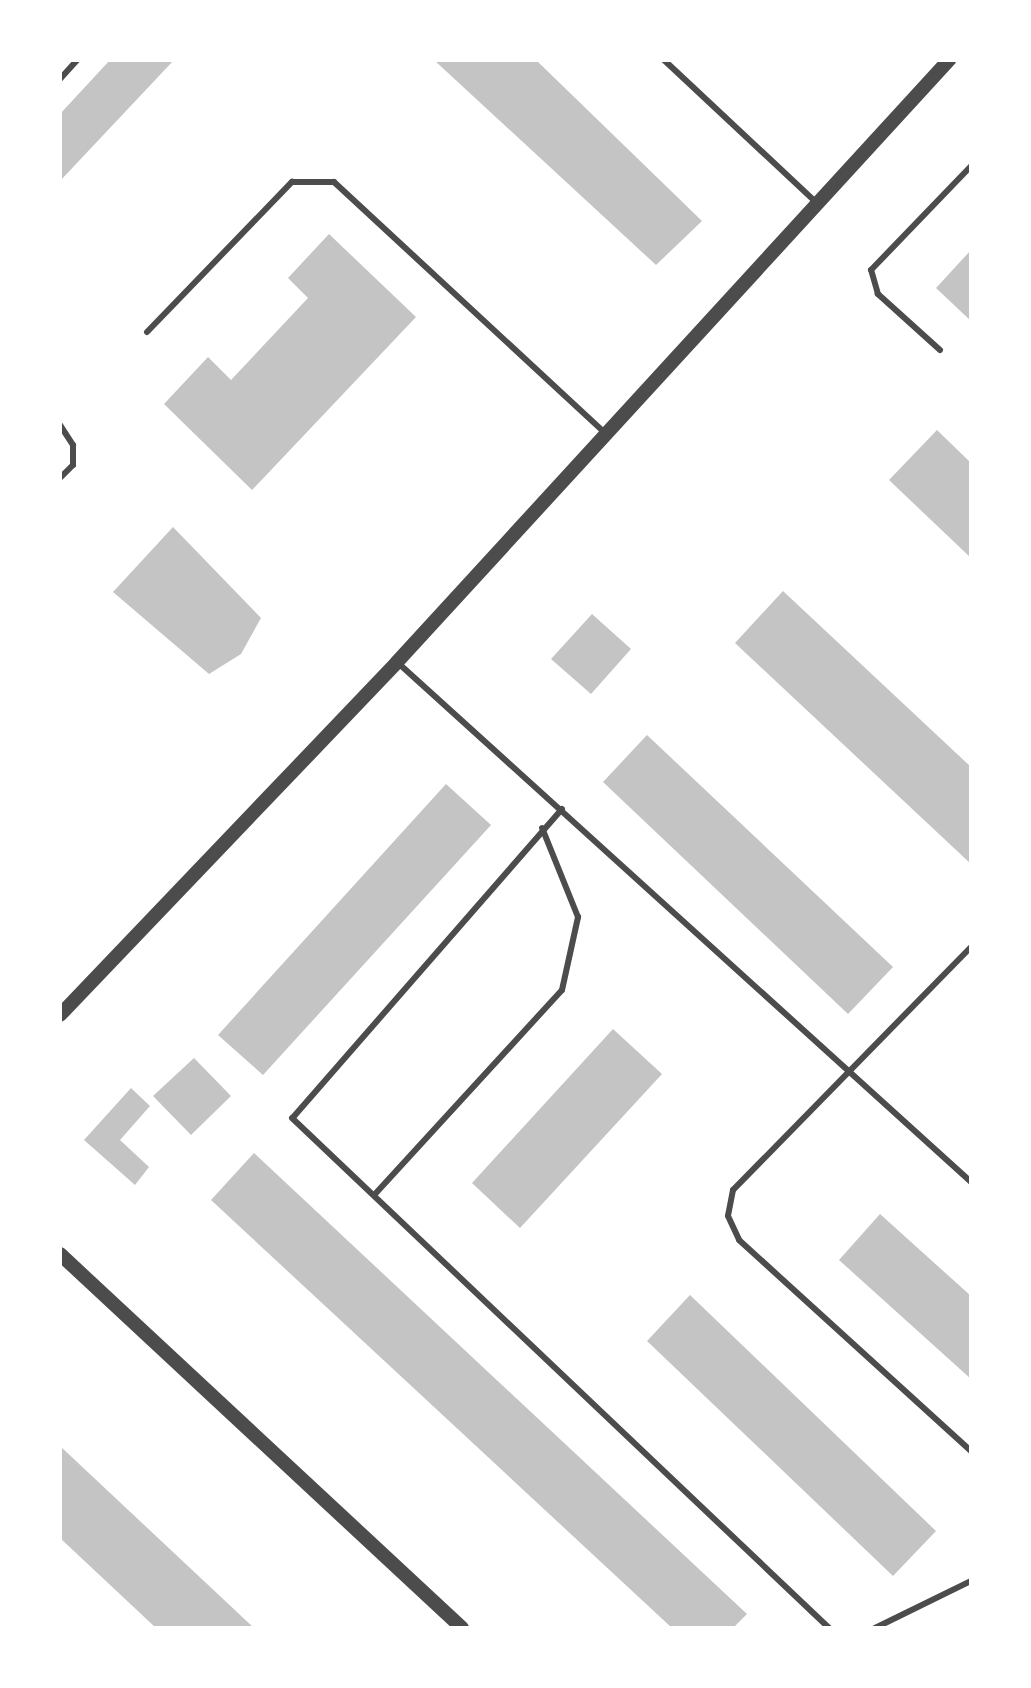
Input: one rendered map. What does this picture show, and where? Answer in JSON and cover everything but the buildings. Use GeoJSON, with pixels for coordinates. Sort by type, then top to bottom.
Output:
{"type":"FeatureCollection","features":[{"type":"Feature","properties":{"kind":"street"},"geometry":{"type":"LineString","coordinates":[[60,1015],[397,662],[603,431],[949,60]]}},
{"type":"Feature","properties":{"kind":"street"},"geometry":{"type":"LineString","coordinates":[[60,1254],[462,1628]]}},
{"type":"Feature","properties":{"kind":"lane"},"geometry":{"type":"LineString","coordinates":[[60,79],[77,60]]}},
{"type":"Feature","properties":{"kind":"lane"},"geometry":{"type":"LineString","coordinates":[[664,60],[816,202]]}},
{"type":"Feature","properties":{"kind":"lane"},"geometry":{"type":"LineString","coordinates":[[940,350],[878,294],[871,270],[971,166]]}},
{"type":"Feature","properties":{"kind":"lane"},"geometry":{"type":"LineString","coordinates":[[147,332],[292,182],[334,182],[603,431]]}},
{"type":"Feature","properties":{"kind":"lane"},"geometry":{"type":"LineString","coordinates":[[60,425],[73,445],[73,465],[60,478]]}},
{"type":"Feature","properties":{"kind":"lane"},"geometry":{"type":"LineString","coordinates":[[397,662],[971,1182]]}},
{"type":"Feature","properties":{"kind":"lane"},"geometry":{"type":"LineString","coordinates":[[562,809],[542,828],[292,1118],[376,1193],[829,1628]]}},
{"type":"Feature","properties":{"kind":"lane"},"geometry":{"type":"LineString","coordinates":[[376,1193],[562,990],[578,917],[542,828]]}},
{"type":"Feature","properties":{"kind":"lane"},"geometry":{"type":"LineString","coordinates":[[971,947],[852,1073],[733,1190],[728,1216],[739,1240],[971,1451]]}},
{"type":"Feature","properties":{"kind":"lane"},"geometry":{"type":"LineString","coordinates":[[875,1628],[971,1581]]}}]}
